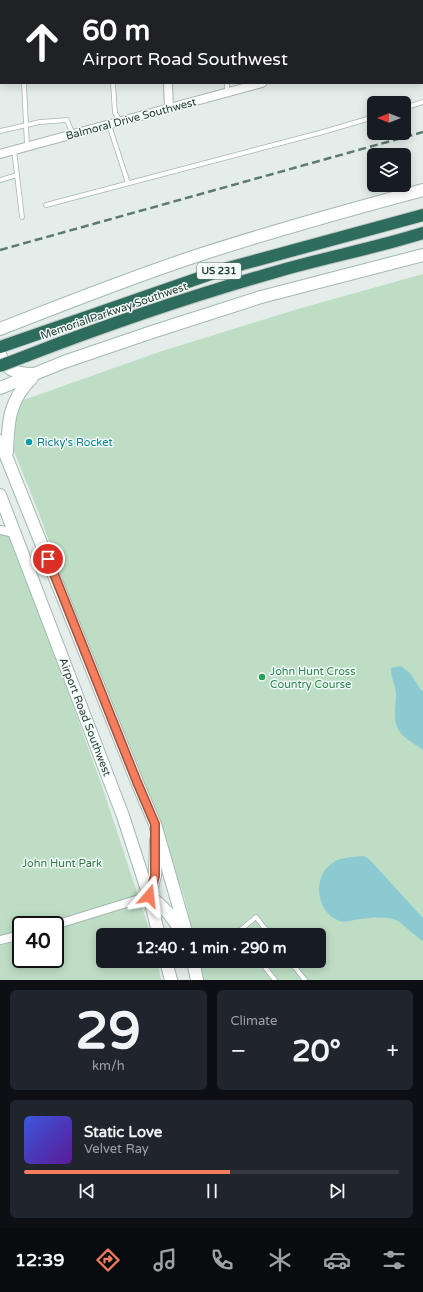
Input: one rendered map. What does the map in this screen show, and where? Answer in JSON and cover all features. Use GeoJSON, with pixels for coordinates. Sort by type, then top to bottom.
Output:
{"type":"FeatureCollection","features":[{"type":"Feature","properties":{"kind":"highway","name":"Memorial Parkway Southwest"},"geometry":{"type":"LineString","coordinates":[[0,347],[19,339],[228,268],[423,215]]}},
{"type":"Feature","properties":{"kind":"highway","name":"Memorial Parkway Southwest"},"geometry":{"type":"LineString","coordinates":[[0,366],[77,336],[278,271],[421,234]]}},
{"type":"Feature","properties":{"kind":"street"},"geometry":{"type":"LineString","coordinates":[[168,84],[170,108]]}},
{"type":"Feature","properties":{"kind":"street","name":"Balmoral Drive Southwest"},"geometry":{"type":"LineString","coordinates":[[0,154],[258,84]]}},
{"type":"Feature","properties":{"kind":"street"},"geometry":{"type":"LineString","coordinates":[[0,341],[4,325],[111,286],[198,255],[423,190]]}},
{"type":"Feature","properties":{"kind":"street"},"geometry":{"type":"LineString","coordinates":[[0,388],[64,362],[261,297],[423,255]]}},
{"type":"Feature","properties":{"kind":"street"},"geometry":{"type":"LineString","coordinates":[[0,354],[7,368],[14,372],[36,374]]}},
{"type":"Feature","properties":{"kind":"street"},"geometry":{"type":"LineString","coordinates":[[7,459],[8,418],[14,402],[24,386],[36,374]]}},
{"type":"Feature","properties":{"kind":"street"},"geometry":{"type":"LineString","coordinates":[[0,441],[155,824],[185,928]]}},
{"type":"Feature","properties":{"kind":"street","name":"Airport Road Southwest"},"geometry":{"type":"LineString","coordinates":[[1,501],[15,533],[123,816],[149,896],[157,928]]}},
{"type":"Feature","properties":{"kind":"street"},"geometry":{"type":"LineString","coordinates":[[0,530],[15,533]]}},
{"type":"Feature","properties":{"kind":"street"},"geometry":{"type":"LineString","coordinates":[[149,896],[155,876],[155,824]]}},
{"type":"Feature","properties":{"kind":"street"},"geometry":{"type":"LineString","coordinates":[[64,922],[149,896]]}},
{"type":"Feature","properties":{"kind":"street"},"geometry":{"type":"LineString","coordinates":[[149,896],[167,910],[179,928]]}},
{"type":"Feature","properties":{"kind":"street"},"geometry":{"type":"LineString","coordinates":[[0,940],[12,937]]}},
{"type":"Feature","properties":{"kind":"street"},"geometry":{"type":"LineString","coordinates":[[167,968],[170,980]]}},
{"type":"Feature","properties":{"kind":"street"},"geometry":{"type":"LineString","coordinates":[[194,968],[197,980]]}},
{"type":"Feature","properties":{"kind":"lane"},"geometry":{"type":"LineString","coordinates":[[24,84],[27,147]]}},
{"type":"Feature","properties":{"kind":"lane"},"geometry":{"type":"LineString","coordinates":[[113,84],[115,113],[121,122]]}},
{"type":"Feature","properties":{"kind":"lane"},"geometry":{"type":"LineString","coordinates":[[227,84],[227,92]]}},
{"type":"Feature","properties":{"kind":"lane"},"geometry":{"type":"LineString","coordinates":[[411,106],[423,102]]}},
{"type":"Feature","properties":{"kind":"lane"},"geometry":{"type":"LineString","coordinates":[[46,205],[367,119]]}},
{"type":"Feature","properties":{"kind":"lane"},"geometry":{"type":"LineString","coordinates":[[0,132],[40,122],[67,120],[73,134]]}},
{"type":"Feature","properties":{"kind":"lane"},"geometry":{"type":"LineString","coordinates":[[109,125],[128,184]]}},
{"type":"Feature","properties":{"kind":"lane"},"geometry":{"type":"LineString","coordinates":[[14,150],[22,216]]}},
{"type":"Feature","properties":{"kind":"lane"},"geometry":{"type":"LineString","coordinates":[[0,180],[17,175]]}},
{"type":"Feature","properties":{"kind":"lane"},"geometry":{"type":"LineString","coordinates":[[243,928],[256,917],[265,928]]}},
{"type":"Feature","properties":{"kind":"lane"},"geometry":{"type":"LineString","coordinates":[[266,968],[275,980]]}},
{"type":"Feature","properties":{"kind":"lane"},"geometry":{"type":"LineString","coordinates":[[296,968],[305,980]]}},
{"type":"Feature","properties":{"kind":"green space","name":"John Hunt Cross Country Course"},"geometry":{"type":"Polygon","coordinates":[[[423,274],[423,980],[204,980],[201,968],[326,968],[326,928],[191,928],[184,896],[139,769],[72,604],[38,511],[12,446],[10,437],[18,402],[159,352],[298,309],[423,274]]]}},
{"type":"Feature","properties":{"kind":"green space","name":"John Hunt Park"},"geometry":{"type":"Polygon","coordinates":[[[0,531],[9,536],[17,549],[103,789],[149,928],[96,928],[96,968],[158,968],[161,980],[0,980],[0,531]]]}},
{"type":"Feature","properties":{"kind":"water"},"geometry":{"type":"Polygon","coordinates":[[[401,666],[410,673],[420,689],[423,691],[423,750],[407,739],[399,731],[395,720],[396,693],[391,668],[401,666]]]}},
{"type":"Feature","properties":{"kind":"water"},"geometry":{"type":"Polygon","coordinates":[[[364,856],[369,859],[423,918],[423,941],[398,921],[393,919],[379,917],[344,922],[335,919],[322,905],[319,886],[326,868],[341,859],[364,856]]]}},
{"type":"Feature","properties":{"kind":"railway"},"geometry":{"type":"LineString","coordinates":[[0,250],[423,132]]}},
{"type":"Feature","properties":{"kind":"place","name":"Ricky's Rocket"},"geometry":{"type":"Point","coordinates":[29,442]}},
{"type":"Feature","properties":{"kind":"place","name":"John Hunt Cross Country Course"},"geometry":{"type":"Point","coordinates":[262,677]}},
{"type":"Feature","properties":{"kind":"route"},"geometry":{"type":"LineString","coordinates":[[48,559],[155,824],[155,876],[149,896]]}}]}
